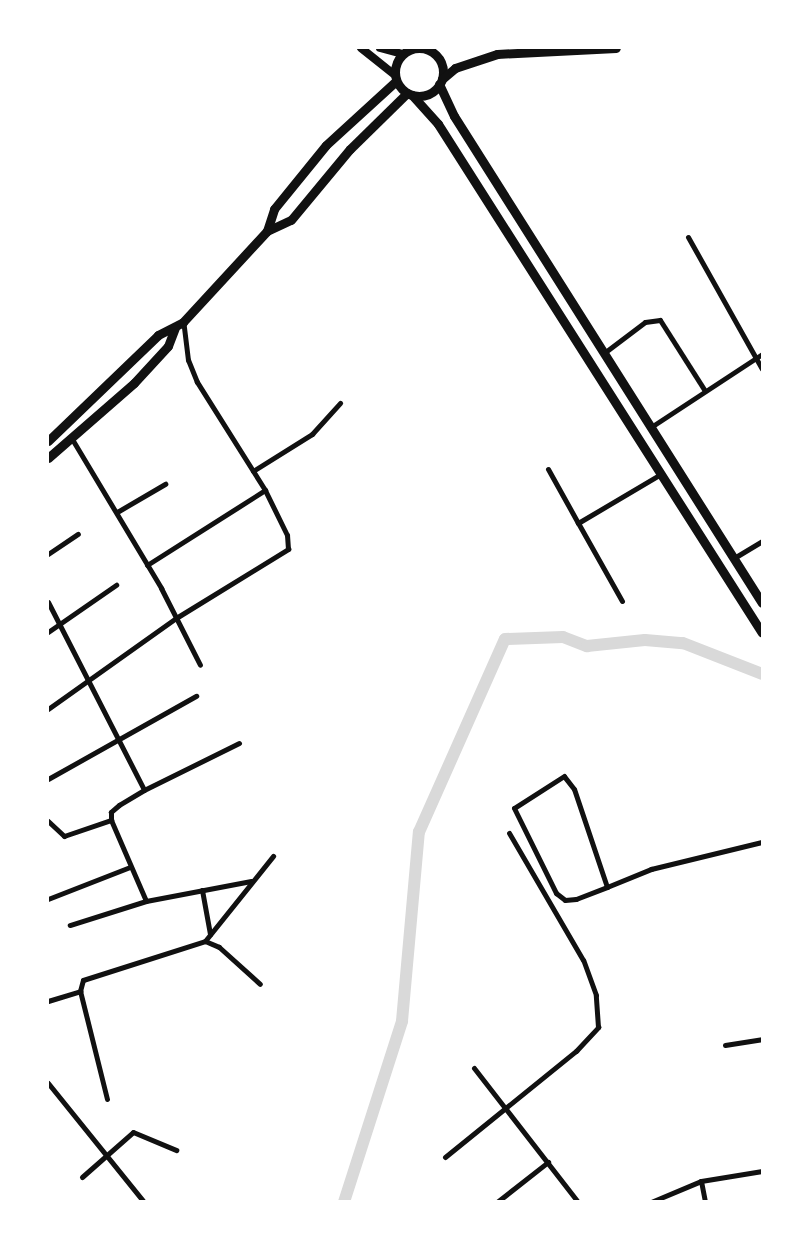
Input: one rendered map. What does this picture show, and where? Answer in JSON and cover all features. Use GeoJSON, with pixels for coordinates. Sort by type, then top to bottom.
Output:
{"type":"FeatureCollection","features":[{"type":"Feature","properties":{"kind":"main road"},"geometry":{"type":"LineString","coordinates":[[267,231],[274,209],[326,145],[396,78],[403,54],[422,48],[440,48]]}},
{"type":"Feature","properties":{"kind":"main road"},"geometry":{"type":"LineString","coordinates":[[422,48],[440,61],[440,82],[454,116],[762,603]]}},
{"type":"Feature","properties":{"kind":"main road"},"geometry":{"type":"LineString","coordinates":[[410,94],[425,96],[440,82],[477,58],[542,49],[616,48]]}},
{"type":"Feature","properties":{"kind":"main road"},"geometry":{"type":"LineString","coordinates":[[396,78],[438,124],[762,633]]}},
{"type":"Feature","properties":{"kind":"main road"},"geometry":{"type":"LineString","coordinates":[[48,440],[158,335],[175,328],[183,322],[267,231],[291,220],[339,162],[410,94]]}},
{"type":"Feature","properties":{"kind":"main road"},"geometry":{"type":"LineString","coordinates":[[48,458],[72,439],[134,382],[168,346],[175,328]]}},
{"type":"Feature","properties":{"kind":"street"},"geometry":{"type":"LineString","coordinates":[[362,48],[396,78]]}},
{"type":"Feature","properties":{"kind":"street"},"geometry":{"type":"LineString","coordinates":[[380,48],[403,54]]}},
{"type":"Feature","properties":{"kind":"street"},"geometry":{"type":"LineString","coordinates":[[688,238],[762,369]]}},
{"type":"Feature","properties":{"kind":"street"},"geometry":{"type":"LineString","coordinates":[[604,353],[645,322],[660,320],[705,391]]}},
{"type":"Feature","properties":{"kind":"street"},"geometry":{"type":"LineString","coordinates":[[48,709],[176,618],[288,549],[287,535],[265,490],[197,382],[188,360],[183,322]]}},
{"type":"Feature","properties":{"kind":"street"},"geometry":{"type":"LineString","coordinates":[[651,427],[762,354]]}},
{"type":"Feature","properties":{"kind":"street"},"geometry":{"type":"LineString","coordinates":[[253,471],[312,434],[340,403]]}},
{"type":"Feature","properties":{"kind":"street"},"geometry":{"type":"LineString","coordinates":[[72,439],[148,565],[200,665]]}},
{"type":"Feature","properties":{"kind":"street"},"geometry":{"type":"LineString","coordinates":[[548,469],[622,601]]}},
{"type":"Feature","properties":{"kind":"street"},"geometry":{"type":"LineString","coordinates":[[578,524],[661,474]]}},
{"type":"Feature","properties":{"kind":"street"},"geometry":{"type":"LineString","coordinates":[[117,512],[165,484]]}},
{"type":"Feature","properties":{"kind":"street"},"geometry":{"type":"LineString","coordinates":[[148,565],[265,490]]}},
{"type":"Feature","properties":{"kind":"street"},"geometry":{"type":"LineString","coordinates":[[48,554],[78,534]]}},
{"type":"Feature","properties":{"kind":"street"},"geometry":{"type":"LineString","coordinates":[[734,558],[762,541]]}},
{"type":"Feature","properties":{"kind":"street"},"geometry":{"type":"LineString","coordinates":[[48,632],[116,586]]}},
{"type":"Feature","properties":{"kind":"street"},"geometry":{"type":"LineString","coordinates":[[48,602],[62,623],[144,790]]}},
{"type":"Feature","properties":{"kind":"street"},"geometry":{"type":"LineString","coordinates":[[48,779],[119,741],[196,696]]}},
{"type":"Feature","properties":{"kind":"street"},"geometry":{"type":"LineString","coordinates":[[146,901],[111,820],[115,809],[144,790],[239,743]]}},
{"type":"Feature","properties":{"kind":"street"},"geometry":{"type":"LineString","coordinates":[[608,887],[574,789],[564,776],[514,808],[556,894],[565,900],[576,899],[608,887],[651,869],[762,842]]}},
{"type":"Feature","properties":{"kind":"street"},"geometry":{"type":"LineString","coordinates":[[48,820],[64,836],[111,820]]}},
{"type":"Feature","properties":{"kind":"street"},"geometry":{"type":"LineString","coordinates":[[445,1158],[504,1107],[594,1035],[598,1011],[570,931],[509,833]]}},
{"type":"Feature","properties":{"kind":"street"},"geometry":{"type":"LineString","coordinates":[[107,1098],[80,991],[83,980],[92,975],[205,941],[273,856]]}},
{"type":"Feature","properties":{"kind":"street"},"geometry":{"type":"LineString","coordinates":[[48,899],[130,867]]}},
{"type":"Feature","properties":{"kind":"street"},"geometry":{"type":"LineString","coordinates":[[70,925],[146,901],[252,881]]}},
{"type":"Feature","properties":{"kind":"street"},"geometry":{"type":"LineString","coordinates":[[202,890],[210,934]]}},
{"type":"Feature","properties":{"kind":"street"},"geometry":{"type":"LineString","coordinates":[[205,941],[219,947],[260,984]]}},
{"type":"Feature","properties":{"kind":"street"},"geometry":{"type":"LineString","coordinates":[[48,1001],[80,991]]}},
{"type":"Feature","properties":{"kind":"street"},"geometry":{"type":"LineString","coordinates":[[726,1044],[762,1039]]}},
{"type":"Feature","properties":{"kind":"street"},"geometry":{"type":"LineString","coordinates":[[474,1068],[578,1202]]}},
{"type":"Feature","properties":{"kind":"street"},"geometry":{"type":"LineString","coordinates":[[48,1083],[144,1202]]}},
{"type":"Feature","properties":{"kind":"street"},"geometry":{"type":"LineString","coordinates":[[82,1177],[106,1153],[133,1132],[176,1150]]}},
{"type":"Feature","properties":{"kind":"street"},"geometry":{"type":"LineString","coordinates":[[497,1202],[548,1162]]}},
{"type":"Feature","properties":{"kind":"street"},"geometry":{"type":"LineString","coordinates":[[652,1202],[701,1181],[762,1171]]}},
{"type":"Feature","properties":{"kind":"street"},"geometry":{"type":"LineString","coordinates":[[701,1181],[704,1202]]}},
{"type":"Feature","properties":{"kind":"waterway"},"geometry":{"type":"LineString","coordinates":[[344,1202],[402,1021],[419,832],[505,639],[563,637],[587,646],[645,640],[683,643],[762,674]]}}]}
